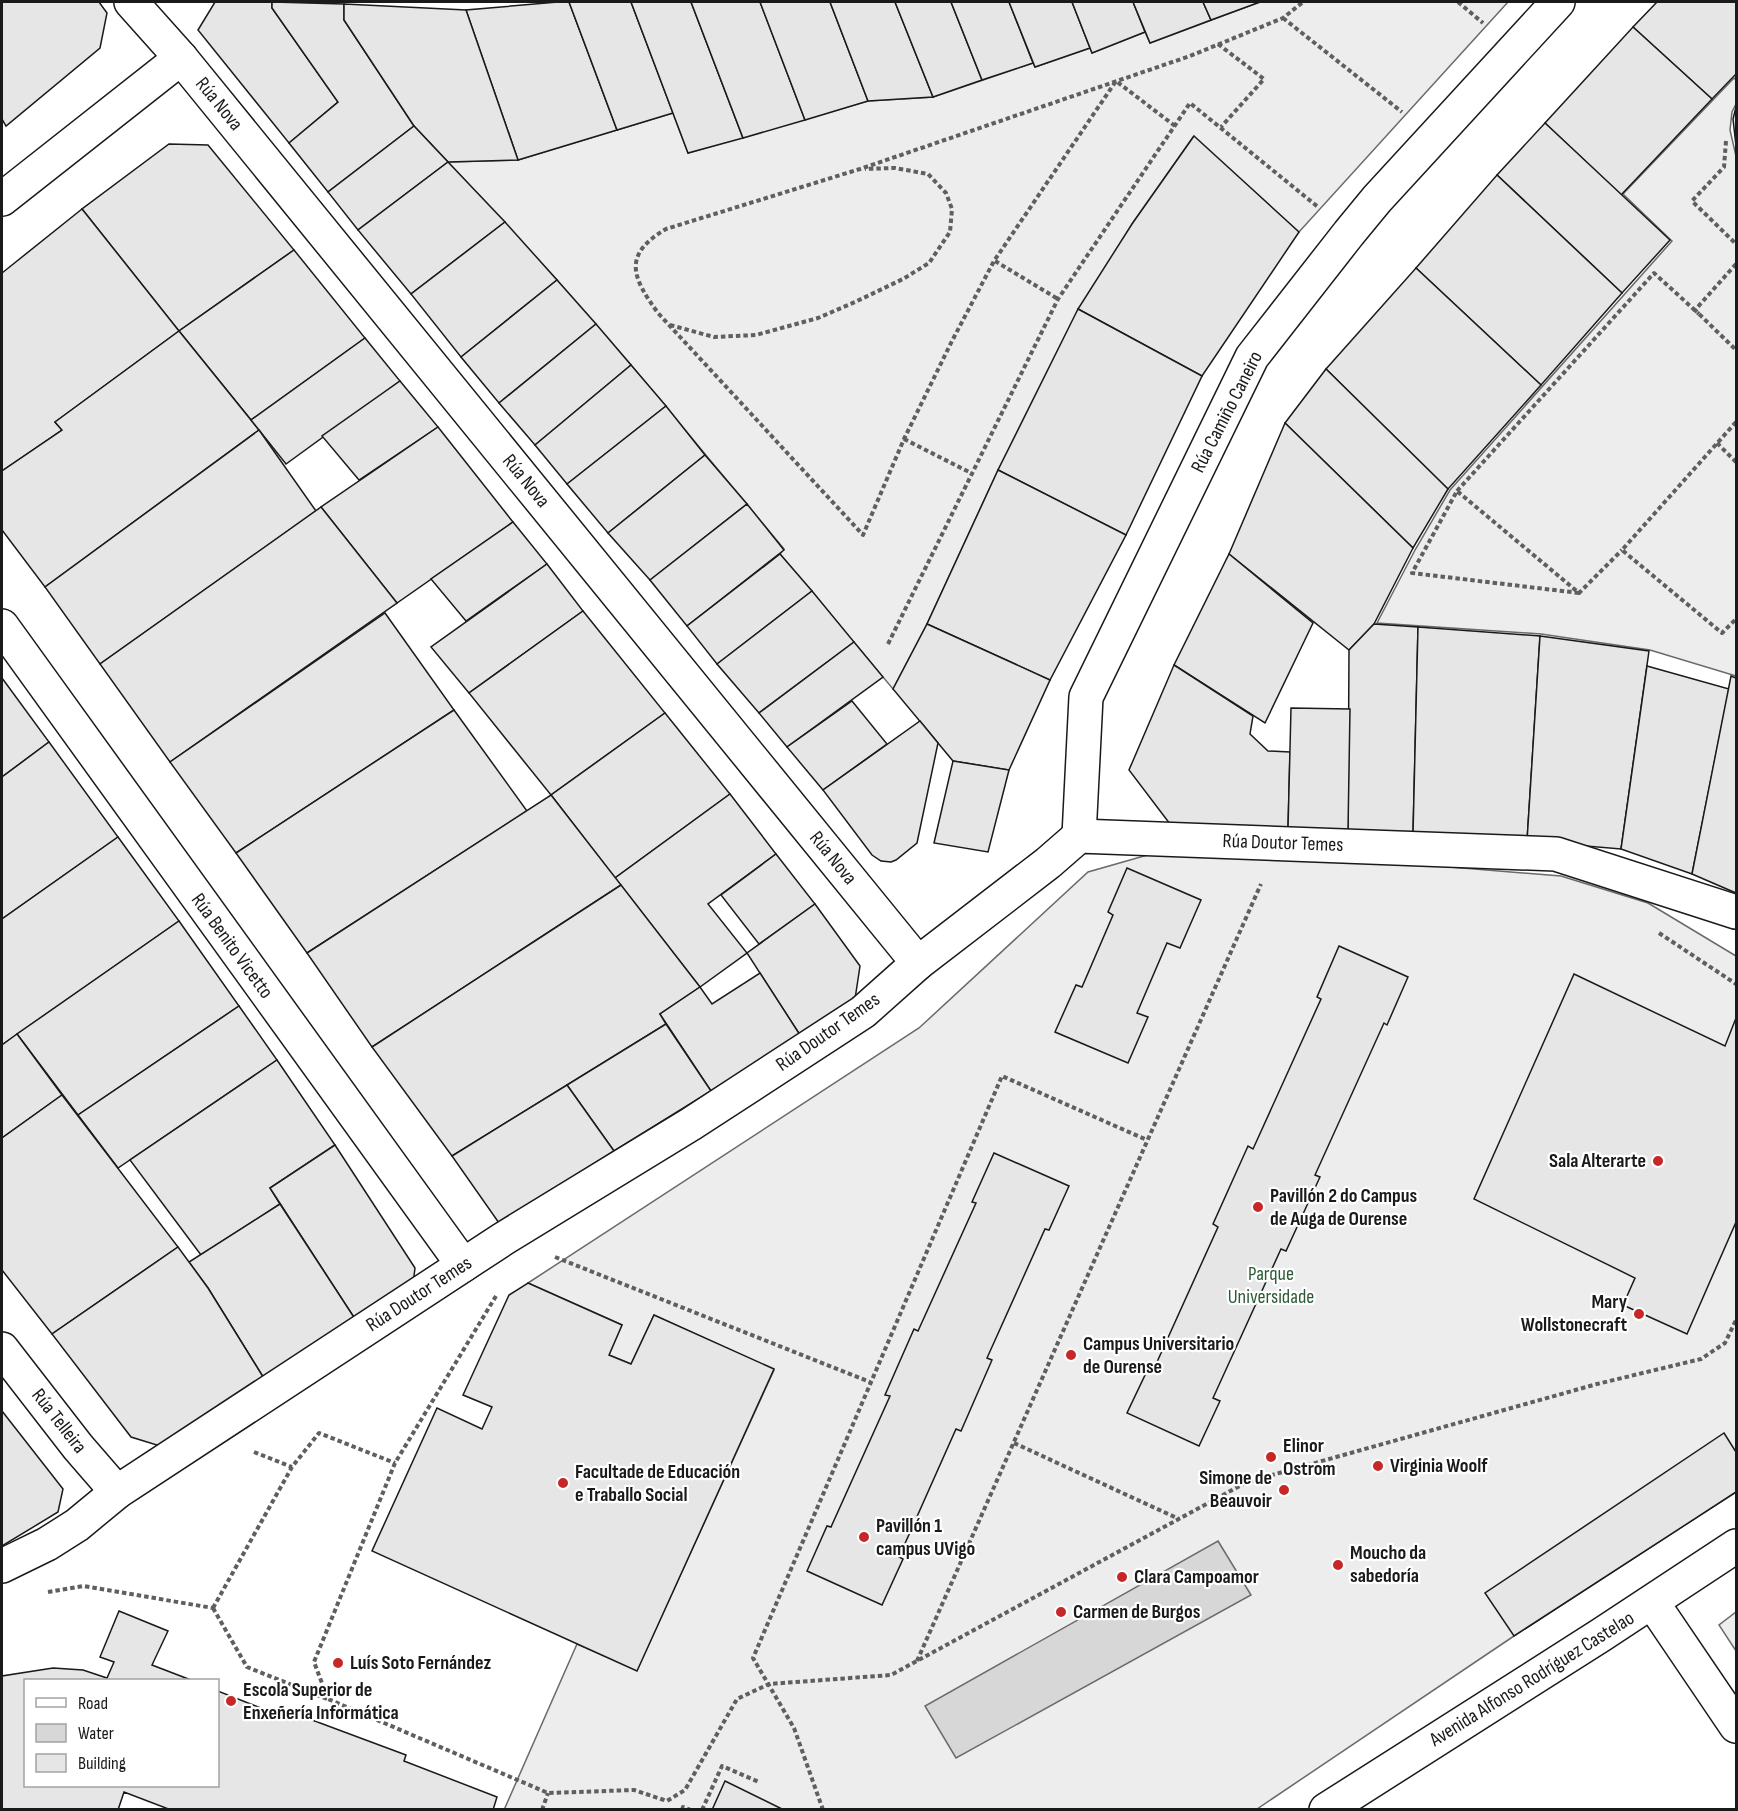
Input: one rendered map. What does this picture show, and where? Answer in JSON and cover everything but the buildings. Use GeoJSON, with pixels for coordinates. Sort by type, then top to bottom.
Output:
{"type":"FeatureCollection","features":[{"type":"Feature","properties":{"kind":"street","name":"Rúa Nova"},"geometry":{"type":"LineString","coordinates":[[131,2],[181,58],[918,963]]}},
{"type":"Feature","properties":{"kind":"street","name":"Rúa Camiño Caneiro"},"geometry":{"type":"LineString","coordinates":[[1079,836],[1086,697],[1252,357],[1348,233],[1558,2]]}},
{"type":"Feature","properties":{"kind":"street"},"geometry":{"type":"LineString","coordinates":[[2,199],[181,58]]}},
{"type":"Feature","properties":{"kind":"street","name":"Rúa Benito Vicetto"},"geometry":{"type":"LineString","coordinates":[[2,626],[463,1265]]}},
{"type":"Feature","properties":{"kind":"street","name":"Rúa Doutor Temes"},"geometry":{"type":"LineString","coordinates":[[2,1566],[47,1544],[77,1525],[117,1492],[463,1265],[691,1124],[863,1012],[918,963],[1048,863],[1079,836],[1556,854],[1737,912]]}},
{"type":"Feature","properties":{"kind":"street","name":"Rúa Telleira"},"geometry":{"type":"LineString","coordinates":[[2,1349],[78,1447],[117,1492]]}},
{"type":"Feature","properties":{"kind":"street","name":"Avenida Alfonso Rodríguez Castelao"},"geometry":{"type":"LineString","coordinates":[[1326,1809],[1737,1546]]}},
{"type":"Feature","properties":{"kind":"street"},"geometry":{"type":"LineString","coordinates":[[1652,1602],[1737,1726]]}},
{"type":"Feature","properties":{"kind":"path"},"geometry":{"type":"LineString","coordinates":[[1116,81],[994,261],[904,439],[863,535],[658,313],[637,280],[635,265],[641,248],[666,229],[860,169],[1218,44],[1283,18],[1303,2]]}},
{"type":"Feature","properties":{"kind":"path"},"geometry":{"type":"LineString","coordinates":[[1283,18],[1433,137]]}},
{"type":"Feature","properties":{"kind":"path"},"geometry":{"type":"LineString","coordinates":[[1218,44],[1264,79],[1221,127]]}},
{"type":"Feature","properties":{"kind":"path"},"geometry":{"type":"LineString","coordinates":[[1116,81],[1175,126]]}},
{"type":"Feature","properties":{"kind":"path"},"geometry":{"type":"LineString","coordinates":[[888,644],[1058,299],[1190,103],[1348,233]]}},
{"type":"Feature","properties":{"kind":"path"},"geometry":{"type":"LineString","coordinates":[[1726,141],[1724,167],[1692,201],[1737,244]]}},
{"type":"Feature","properties":{"kind":"path"},"geometry":{"type":"LineString","coordinates":[[670,325],[714,337],[756,334],[827,314],[903,279],[929,263],[950,232],[952,208],[946,193],[928,174],[895,168],[860,169]]}},
{"type":"Feature","properties":{"kind":"path"},"geometry":{"type":"LineString","coordinates":[[994,261],[1058,299]]}},
{"type":"Feature","properties":{"kind":"path"},"geometry":{"type":"LineString","coordinates":[[1699,315],[1695,310],[1737,264]]}},
{"type":"Feature","properties":{"kind":"path"},"geometry":{"type":"LineString","coordinates":[[1579,593],[1412,573],[1457,491],[1654,273],[1737,350]]}},
{"type":"Feature","properties":{"kind":"path"},"geometry":{"type":"LineString","coordinates":[[1579,593],[1622,550],[1737,422]]}},
{"type":"Feature","properties":{"kind":"path"},"geometry":{"type":"LineString","coordinates":[[904,439],[971,472]]}},
{"type":"Feature","properties":{"kind":"path"},"geometry":{"type":"LineString","coordinates":[[1717,443],[1737,462]]}},
{"type":"Feature","properties":{"kind":"path"},"geometry":{"type":"LineString","coordinates":[[1457,491],[1579,593]]}},
{"type":"Feature","properties":{"kind":"path"},"geometry":{"type":"LineString","coordinates":[[1622,550],[1722,633],[1737,619]]}},
{"type":"Feature","properties":{"kind":"path"},"geometry":{"type":"LineString","coordinates":[[917,1661],[1263,877]]}},
{"type":"Feature","properties":{"kind":"path"},"geometry":{"type":"LineString","coordinates":[[823,1809],[794,1728],[753,1658],[1002,1076],[1147,1140]]}},
{"type":"Feature","properties":{"kind":"path"},"geometry":{"type":"LineString","coordinates":[[328,1700],[314,1662],[394,1463],[507,1278],[516,1232],[556,1258],[870,1382]]}},
{"type":"Feature","properties":{"kind":"path"},"geometry":{"type":"LineString","coordinates":[[213,1608],[247,1667],[548,1793],[634,1790],[667,1801],[685,1790],[736,1699],[769,1684],[891,1675],[1247,1482],[1597,1384],[1701,1359],[1725,1343],[1737,1320]]}},
{"type":"Feature","properties":{"kind":"path"},"geometry":{"type":"LineString","coordinates":[[213,1608],[292,1467],[319,1433],[394,1463]]}},
{"type":"Feature","properties":{"kind":"path"},"geometry":{"type":"LineString","coordinates":[[1014,1443],[1179,1520]]}},
{"type":"Feature","properties":{"kind":"path"},"geometry":{"type":"LineString","coordinates":[[37,1594],[83,1586],[213,1608]]}},
{"type":"Feature","properties":{"kind":"path"},"geometry":{"type":"LineString","coordinates":[[702,1809],[722,1766],[759,1782]]}},
{"type":"Feature","properties":{"kind":"path"},"geometry":{"type":"LineString","coordinates":[[542,1809],[548,1793]]}},
{"type":"Feature","properties":{"kind":"path"},"geometry":{"type":"LineString","coordinates":[[682,1809],[684,1807],[691,1809]]}},
{"type":"Feature","properties":{"kind":"shaded area"},"geometry":{"type":"Polygon","coordinates":[[[1260,2],[1508,2],[1299,232],[1193,137],[1132,224],[998,470],[927,624],[893,689],[780,554],[784,549],[631,365],[557,280],[448,162],[518,160],[673,113],[688,153],[868,101],[933,97],[1033,63],[1035,67],[1090,48],[1092,53],[1145,32],[1150,43],[1260,2]]]}},
{"type":"Feature","properties":{"kind":"shaded area"},"geometry":{"type":"Polygon","coordinates":[[[1734,78],[1736,80],[1736,104],[1732,112],[1730,130],[1736,156],[1736,676],[1650,650],[1541,634],[1377,623],[1415,550],[1450,490],[1672,241],[1623,194],[1734,78]]]}},
{"type":"Feature","properties":{"kind":"shaded area","name":"Parque Universidade"},"geometry":{"type":"Polygon","coordinates":[[[1151,854],[1377,861],[1561,876],[1648,903],[1736,956],[1736,1492],[1514,1636],[1257,1809],[504,1810],[577,1644],[637,1670],[774,1370],[654,1315],[631,1364],[609,1355],[622,1325],[528,1283],[919,1028],[1088,872],[1151,854]]]}},
{"type":"Feature","properties":{"kind":"shaded area"},"geometry":{"type":"Polygon","coordinates":[[[1736,1612],[1736,1651],[1719,1625],[1736,1612]]]}},
{"type":"Feature","properties":{"kind":"water"},"geometry":{"type":"Polygon","coordinates":[[[1218,1541],[1251,1595],[956,1758],[925,1706],[1218,1541]]]}},
{"type":"Feature","properties":{"kind":"place","name":"Sala Alterarte"},"geometry":{"type":"Point","coordinates":[1658,1161]}},
{"type":"Feature","properties":{"kind":"place","name":"Pavillón 2 do Campus de Auga de Ourense"},"geometry":{"type":"Point","coordinates":[1258,1207]}},
{"type":"Feature","properties":{"kind":"place","name":"Mary Wollstonecraft"},"geometry":{"type":"Point","coordinates":[1639,1314]}},
{"type":"Feature","properties":{"kind":"place","name":"Campus Universitario de Ourense"},"geometry":{"type":"Point","coordinates":[1071,1355]}},
{"type":"Feature","properties":{"kind":"place","name":"Elinor Ostrom"},"geometry":{"type":"Point","coordinates":[1271,1457]}},
{"type":"Feature","properties":{"kind":"place","name":"Virginia Woolf"},"geometry":{"type":"Point","coordinates":[1378,1466]}},
{"type":"Feature","properties":{"kind":"place","name":"Facultade de Educación e Traballo Social"},"geometry":{"type":"Point","coordinates":[563,1483]}},
{"type":"Feature","properties":{"kind":"place","name":"Simone de Beauvoir"},"geometry":{"type":"Point","coordinates":[1284,1490]}},
{"type":"Feature","properties":{"kind":"place","name":"Pavillón 1 campus UVigo"},"geometry":{"type":"Point","coordinates":[864,1537]}},
{"type":"Feature","properties":{"kind":"place","name":"Moucho da sabedoría"},"geometry":{"type":"Point","coordinates":[1338,1565]}},
{"type":"Feature","properties":{"kind":"place","name":"Clara Campoamor"},"geometry":{"type":"Point","coordinates":[1122,1577]}},
{"type":"Feature","properties":{"kind":"place","name":"Carmen de Burgos"},"geometry":{"type":"Point","coordinates":[1061,1612]}},
{"type":"Feature","properties":{"kind":"place","name":"Luís Soto Fernández"},"geometry":{"type":"Point","coordinates":[338,1663]}},
{"type":"Feature","properties":{"kind":"place","name":"Escola Superior de Enxeñería Informática"},"geometry":{"type":"Point","coordinates":[231,1701]}}]}
